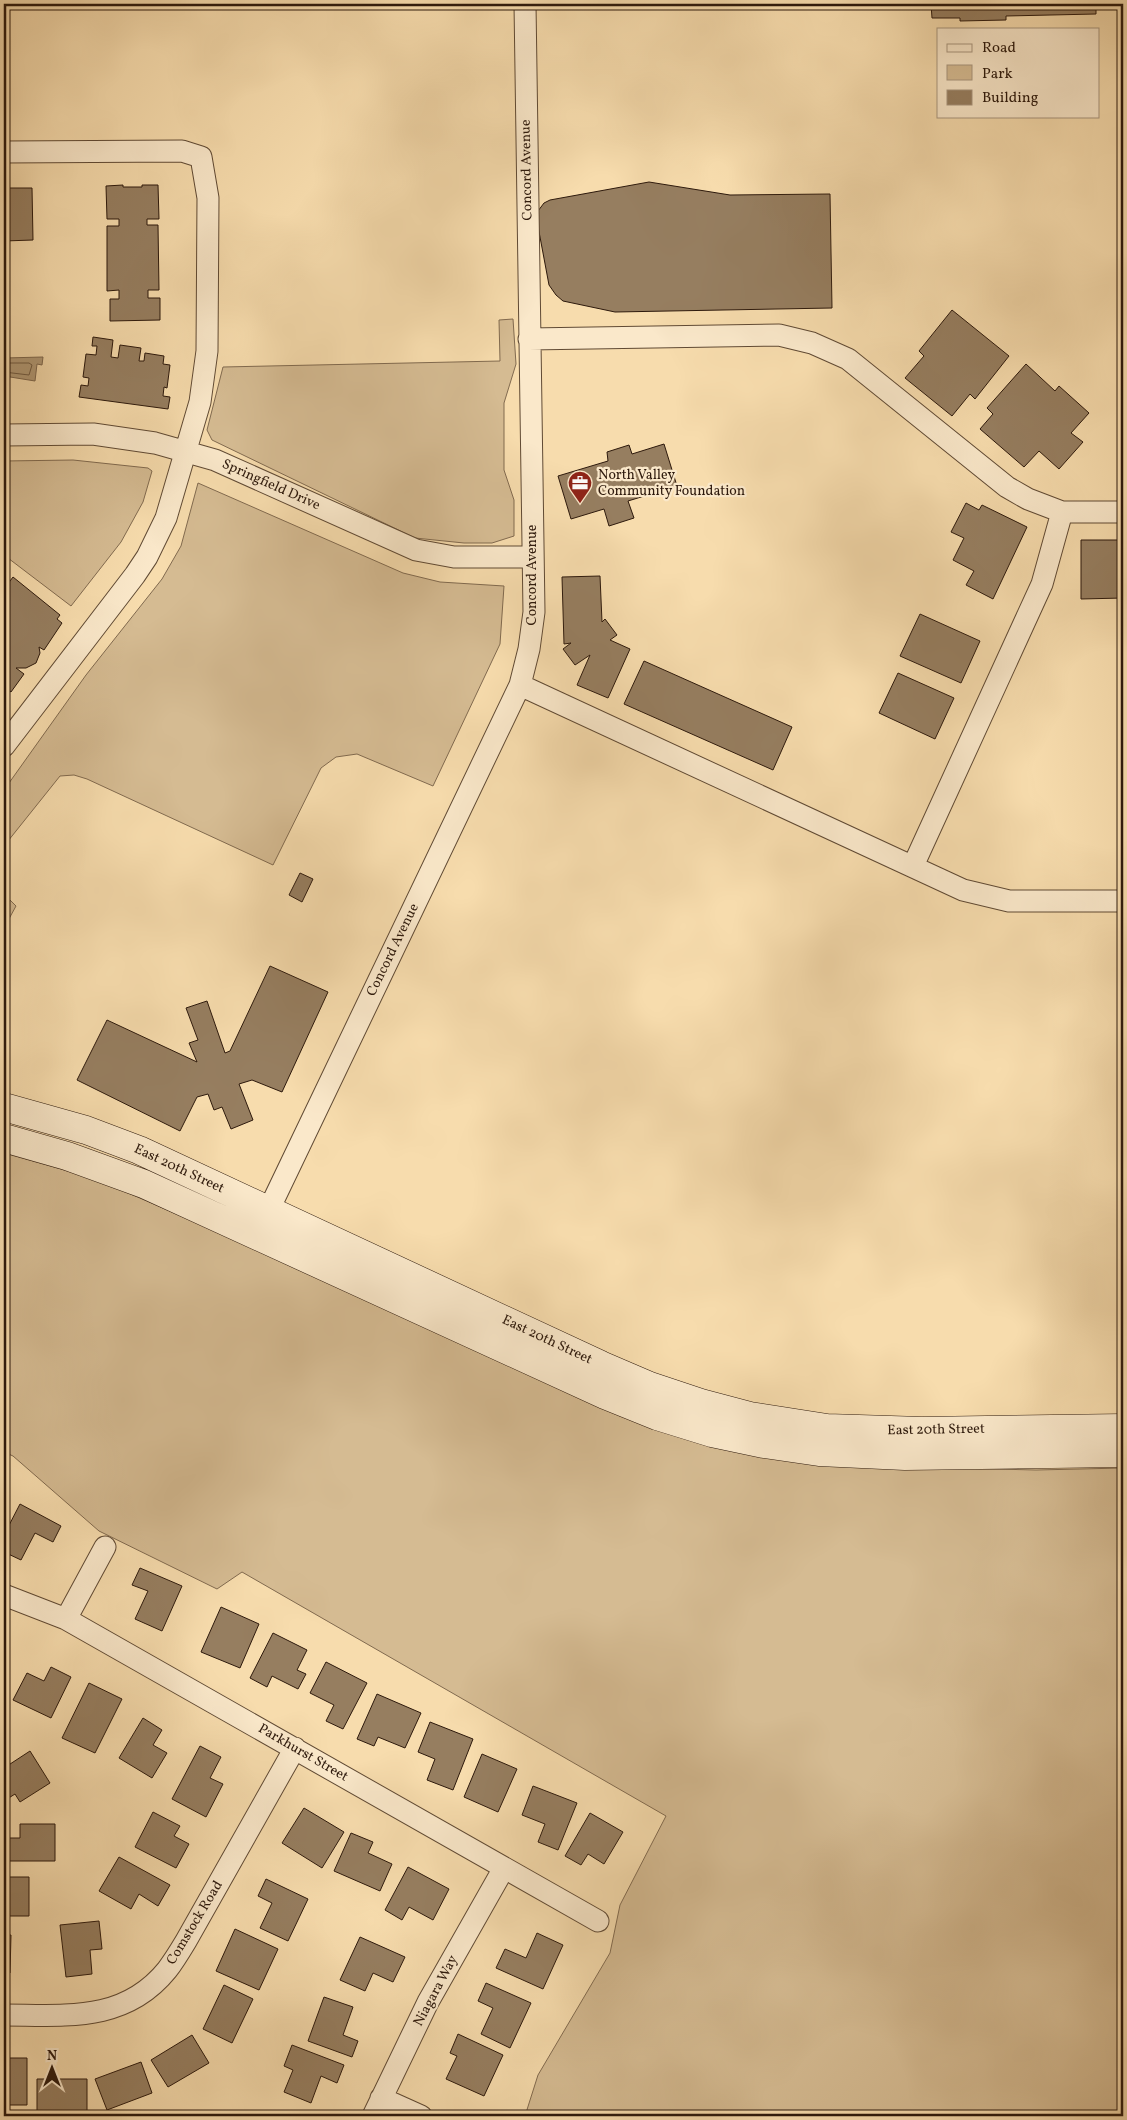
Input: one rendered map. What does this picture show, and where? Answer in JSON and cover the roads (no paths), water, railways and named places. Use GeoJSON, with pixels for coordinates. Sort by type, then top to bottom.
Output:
{"type":"FeatureCollection","features":[{"type":"Feature","properties":{"kind":"street","name":"Concord Avenue"},"geometry":{"type":"LineString","coordinates":[[257,1235],[520,685],[529,649],[534,612],[524,4]]}},
{"type":"Feature","properties":{"kind":"street"},"geometry":{"type":"LineString","coordinates":[[4,152],[182,150],[201,158],[208,198],[206,351],[200,402],[166,518],[147,557],[135,575],[4,746]]}},
{"type":"Feature","properties":{"kind":"street"},"geometry":{"type":"LineString","coordinates":[[529,340],[779,335],[812,343],[848,359],[1007,487],[1028,499],[1062,512],[1123,512]]}},
{"type":"Feature","properties":{"kind":"street","name":"Springfield Drive"},"geometry":{"type":"LineString","coordinates":[[4,435],[93,434],[155,443],[186,451],[243,472],[416,550],[454,557],[533,557]]}},
{"type":"Feature","properties":{"kind":"street"},"geometry":{"type":"LineString","coordinates":[[913,866],[1042,584],[1062,512]]}},
{"type":"Feature","properties":{"kind":"street"},"geometry":{"type":"LineString","coordinates":[[520,685],[962,890],[1009,901],[1123,901]]}},
{"type":"Feature","properties":{"kind":"street","name":"East 20th Street"},"geometry":{"type":"LineString","coordinates":[[4,1107],[48,1118],[112,1139],[618,1373],[677,1396],[725,1410],[802,1424],[853,1430],[1123,1428]]}},
{"type":"Feature","properties":{"kind":"street","name":"East 20th Street"},"geometry":{"type":"LineString","coordinates":[[4,1138],[68,1156],[124,1175],[605,1395],[656,1416],[712,1433],[791,1449],[865,1456],[1123,1453]]}},
{"type":"Feature","properties":{"kind":"street"},"geometry":{"type":"LineString","coordinates":[[66,1619],[105,1547]]}},
{"type":"Feature","properties":{"kind":"street","name":"Parkhurst Street"},"geometry":{"type":"LineString","coordinates":[[4,1595],[66,1619],[598,1920]]}},
{"type":"Feature","properties":{"kind":"street","name":"Comstock Road"},"geometry":{"type":"LineString","coordinates":[[4,2015],[94,2014],[121,2006],[146,1990],[166,1970],[186,1941],[295,1748]]}},
{"type":"Feature","properties":{"kind":"street","name":"Niagara Way"},"geometry":{"type":"LineString","coordinates":[[377,2107],[428,2002],[504,1868]]}},
{"type":"Feature","properties":{"kind":"street"},"geometry":{"type":"LineString","coordinates":[[377,2107],[421,2116]]}},
{"type":"Feature","properties":{"kind":"water"},"geometry":{"type":"Polygon","coordinates":[[[43,357],[42,365],[37,364],[35,381],[4,376],[4,358],[43,357]]]}},
{"type":"Feature","properties":{"kind":"place","name":"North Valley Community Foundation"},"geometry":{"type":"Point","coordinates":[580,504]}}]}
